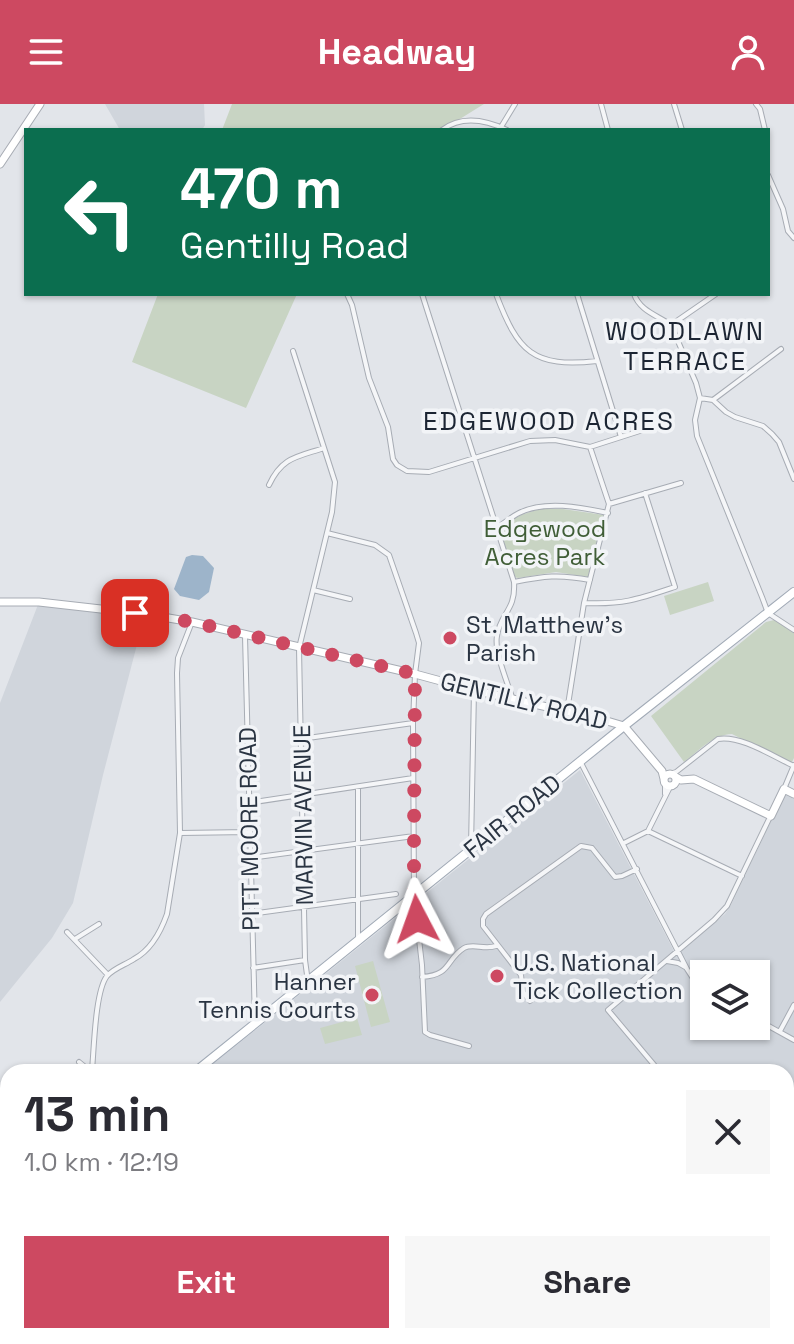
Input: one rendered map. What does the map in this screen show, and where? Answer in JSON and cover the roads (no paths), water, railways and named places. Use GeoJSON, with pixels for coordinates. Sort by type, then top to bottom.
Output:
{"type":"FeatureCollection","features":[{"type":"Feature","properties":{"kind":"main road","name":"FAIR ROAD"},"geometry":{"type":"LineString","coordinates":[[205,1064],[794,592]]}},
{"type":"Feature","properties":{"kind":"street"},"geometry":{"type":"LineString","coordinates":[[0,164],[40,104]]}},
{"type":"Feature","properties":{"kind":"street"},"geometry":{"type":"LineString","coordinates":[[445,128],[458,120],[478,121],[504,128],[515,104]]}},
{"type":"Feature","properties":{"kind":"street"},"geometry":{"type":"LineString","coordinates":[[601,104],[607,128]]}},
{"type":"Feature","properties":{"kind":"street"},"geometry":{"type":"LineString","coordinates":[[674,104],[681,128]]}},
{"type":"Feature","properties":{"kind":"street"},"geometry":{"type":"LineString","coordinates":[[756,104],[765,128]]}},
{"type":"Feature","properties":{"kind":"street"},"geometry":{"type":"LineString","coordinates":[[770,180],[783,209],[788,231],[794,238]]}},
{"type":"Feature","properties":{"kind":"street"},"geometry":{"type":"LineString","coordinates":[[348,296],[369,378],[384,415],[391,452],[397,465],[407,471],[429,472],[530,441],[555,440],[590,447],[646,429]]}},
{"type":"Feature","properties":{"kind":"street"},"geometry":{"type":"LineString","coordinates":[[423,296],[514,582],[512,604],[499,627],[496,644],[512,697]]}},
{"type":"Feature","properties":{"kind":"street"},"geometry":{"type":"LineString","coordinates":[[497,296],[504,316],[524,348],[556,363],[597,361]]}},
{"type":"Feature","properties":{"kind":"street"},"geometry":{"type":"LineString","coordinates":[[578,296],[621,437]]}},
{"type":"Feature","properties":{"kind":"street"},"geometry":{"type":"LineString","coordinates":[[635,296],[641,307],[671,325],[700,398],[695,420],[697,436],[768,613],[794,630]]}},
{"type":"Feature","properties":{"kind":"street"},"geometry":{"type":"LineString","coordinates":[[671,325],[713,296]]}},
{"type":"Feature","properties":{"kind":"street"},"geometry":{"type":"LineString","coordinates":[[713,400],[781,349]]}},
{"type":"Feature","properties":{"kind":"street","name":"MARVIN AVENUE"},"geometry":{"type":"LineString","coordinates":[[293,351],[335,482],[334,501],[299,648],[305,960],[308,982]]}},
{"type":"Feature","properties":{"kind":"street"},"geometry":{"type":"LineString","coordinates":[[700,398],[713,400],[726,412],[763,426],[779,442],[794,479]]}},
{"type":"Feature","properties":{"kind":"street"},"geometry":{"type":"LineString","coordinates":[[567,711],[584,603],[609,504],[590,447]]}},
{"type":"Feature","properties":{"kind":"street"},"geometry":{"type":"LineString","coordinates":[[269,485],[280,466],[324,448]]}},
{"type":"Feature","properties":{"kind":"street"},"geometry":{"type":"LineString","coordinates":[[609,504],[681,483]]}},
{"type":"Feature","properties":{"kind":"street"},"geometry":{"type":"LineString","coordinates":[[584,603],[607,605],[628,602],[675,587],[645,493]]}},
{"type":"Feature","properties":{"kind":"street"},"geometry":{"type":"LineString","coordinates":[[497,528],[514,515],[532,508],[565,506],[608,513]]}},
{"type":"Feature","properties":{"kind":"street"},"geometry":{"type":"LineString","coordinates":[[327,533],[375,545],[389,555],[419,643],[413,723],[414,896],[425,1032],[469,1046]]}},
{"type":"Feature","properties":{"kind":"street"},"geometry":{"type":"LineString","coordinates":[[514,582],[552,575],[590,580]]}},
{"type":"Feature","properties":{"kind":"street"},"geometry":{"type":"LineString","coordinates":[[313,590],[350,599]]}},
{"type":"Feature","properties":{"kind":"street","name":"GENTILLY ROAD"},"geometry":{"type":"LineString","coordinates":[[0,602],[39,602],[192,622],[624,726]]}},
{"type":"Feature","properties":{"kind":"street"},"geometry":{"type":"LineString","coordinates":[[93,1064],[101,989],[108,975],[140,956],[156,938],[167,914],[180,833],[178,658],[192,622]]}},
{"type":"Feature","properties":{"kind":"street","name":"PITT MOORE ROAD"},"geometry":{"type":"LineString","coordinates":[[245,634],[255,1024]]}},
{"type":"Feature","properties":{"kind":"street"},"geometry":{"type":"LineString","coordinates":[[471,850],[474,690]]}},
{"type":"Feature","properties":{"kind":"street"},"geometry":{"type":"LineString","coordinates":[[301,739],[413,723]]}},
{"type":"Feature","properties":{"kind":"street"},"geometry":{"type":"LineString","coordinates":[[624,726],[671,778],[694,779],[771,816]]}},
{"type":"Feature","properties":{"kind":"street"},"geometry":{"type":"LineString","coordinates":[[624,843],[648,831],[671,778],[718,739],[730,738],[794,766],[727,906],[608,1010],[653,1064]]}},
{"type":"Feature","properties":{"kind":"street"},"geometry":{"type":"LineString","coordinates":[[580,761],[690,974]]}},
{"type":"Feature","properties":{"kind":"street"},"geometry":{"type":"LineString","coordinates":[[248,803],[413,778]]}},
{"type":"Feature","properties":{"kind":"street"},"geometry":{"type":"LineString","coordinates":[[358,787],[358,941]]}},
{"type":"Feature","properties":{"kind":"street"},"geometry":{"type":"LineString","coordinates":[[784,789],[794,794]]}},
{"type":"Feature","properties":{"kind":"street"},"geometry":{"type":"LineString","coordinates":[[648,831],[742,876]]}},
{"type":"Feature","properties":{"kind":"street"},"geometry":{"type":"LineString","coordinates":[[180,833],[249,832]]}},
{"type":"Feature","properties":{"kind":"street"},"geometry":{"type":"LineString","coordinates":[[250,858],[414,836]]}},
{"type":"Feature","properties":{"kind":"street"},"geometry":{"type":"LineString","coordinates":[[530,1001],[523,992],[521,975],[483,926],[486,914],[581,846],[592,848],[615,877],[637,869]]}},
{"type":"Feature","properties":{"kind":"street"},"geometry":{"type":"LineString","coordinates":[[251,914],[396,894]]}},
{"type":"Feature","properties":{"kind":"street"},"geometry":{"type":"LineString","coordinates":[[75,939],[99,924]]}},
{"type":"Feature","properties":{"kind":"street"},"geometry":{"type":"LineString","coordinates":[[67,932],[108,975]]}},
{"type":"Feature","properties":{"kind":"street"},"geometry":{"type":"LineString","coordinates":[[422,977],[439,974],[465,947],[486,949],[496,946]]}},
{"type":"Feature","properties":{"kind":"street"},"geometry":{"type":"LineString","coordinates":[[253,968],[305,960]]}},
{"type":"Feature","properties":{"kind":"street"},"geometry":{"type":"LineString","coordinates":[[665,961],[686,968]]}},
{"type":"Feature","properties":{"kind":"street"},"geometry":{"type":"LineString","coordinates":[[779,1032],[794,1005]]}},
{"type":"Feature","properties":{"kind":"street"},"geometry":{"type":"LineString","coordinates":[[770,1027],[794,1040]]}},
{"type":"Feature","properties":{"kind":"water"},"geometry":{"type":"Polygon","coordinates":[[[203,556],[214,568],[209,592],[199,600],[180,596],[174,589],[186,557],[203,556]]]}},
{"type":"Feature","properties":{"kind":"place","name":"St. Matthew's Parish"},"geometry":{"type":"Point","coordinates":[450,638]}},
{"type":"Feature","properties":{"kind":"place","name":"U.S. National Tick Collection"},"geometry":{"type":"Point","coordinates":[497,976]}},
{"type":"Feature","properties":{"kind":"place","name":"Hanner Tennis Courts"},"geometry":{"type":"Point","coordinates":[372,995]}},
{"type":"Feature","properties":{"kind":"district","name":"WOODLAWN TERRACE"},"geometry":{"type":"Point","coordinates":[685,346]}},
{"type":"Feature","properties":{"kind":"district","name":"EDGEWOOD ACRES"},"geometry":{"type":"Point","coordinates":[549,421]}},
{"type":"Feature","properties":{"kind":"park label","name":"Edgewood Acres Park"},"geometry":{"type":"Point","coordinates":[545,542]}}]}
